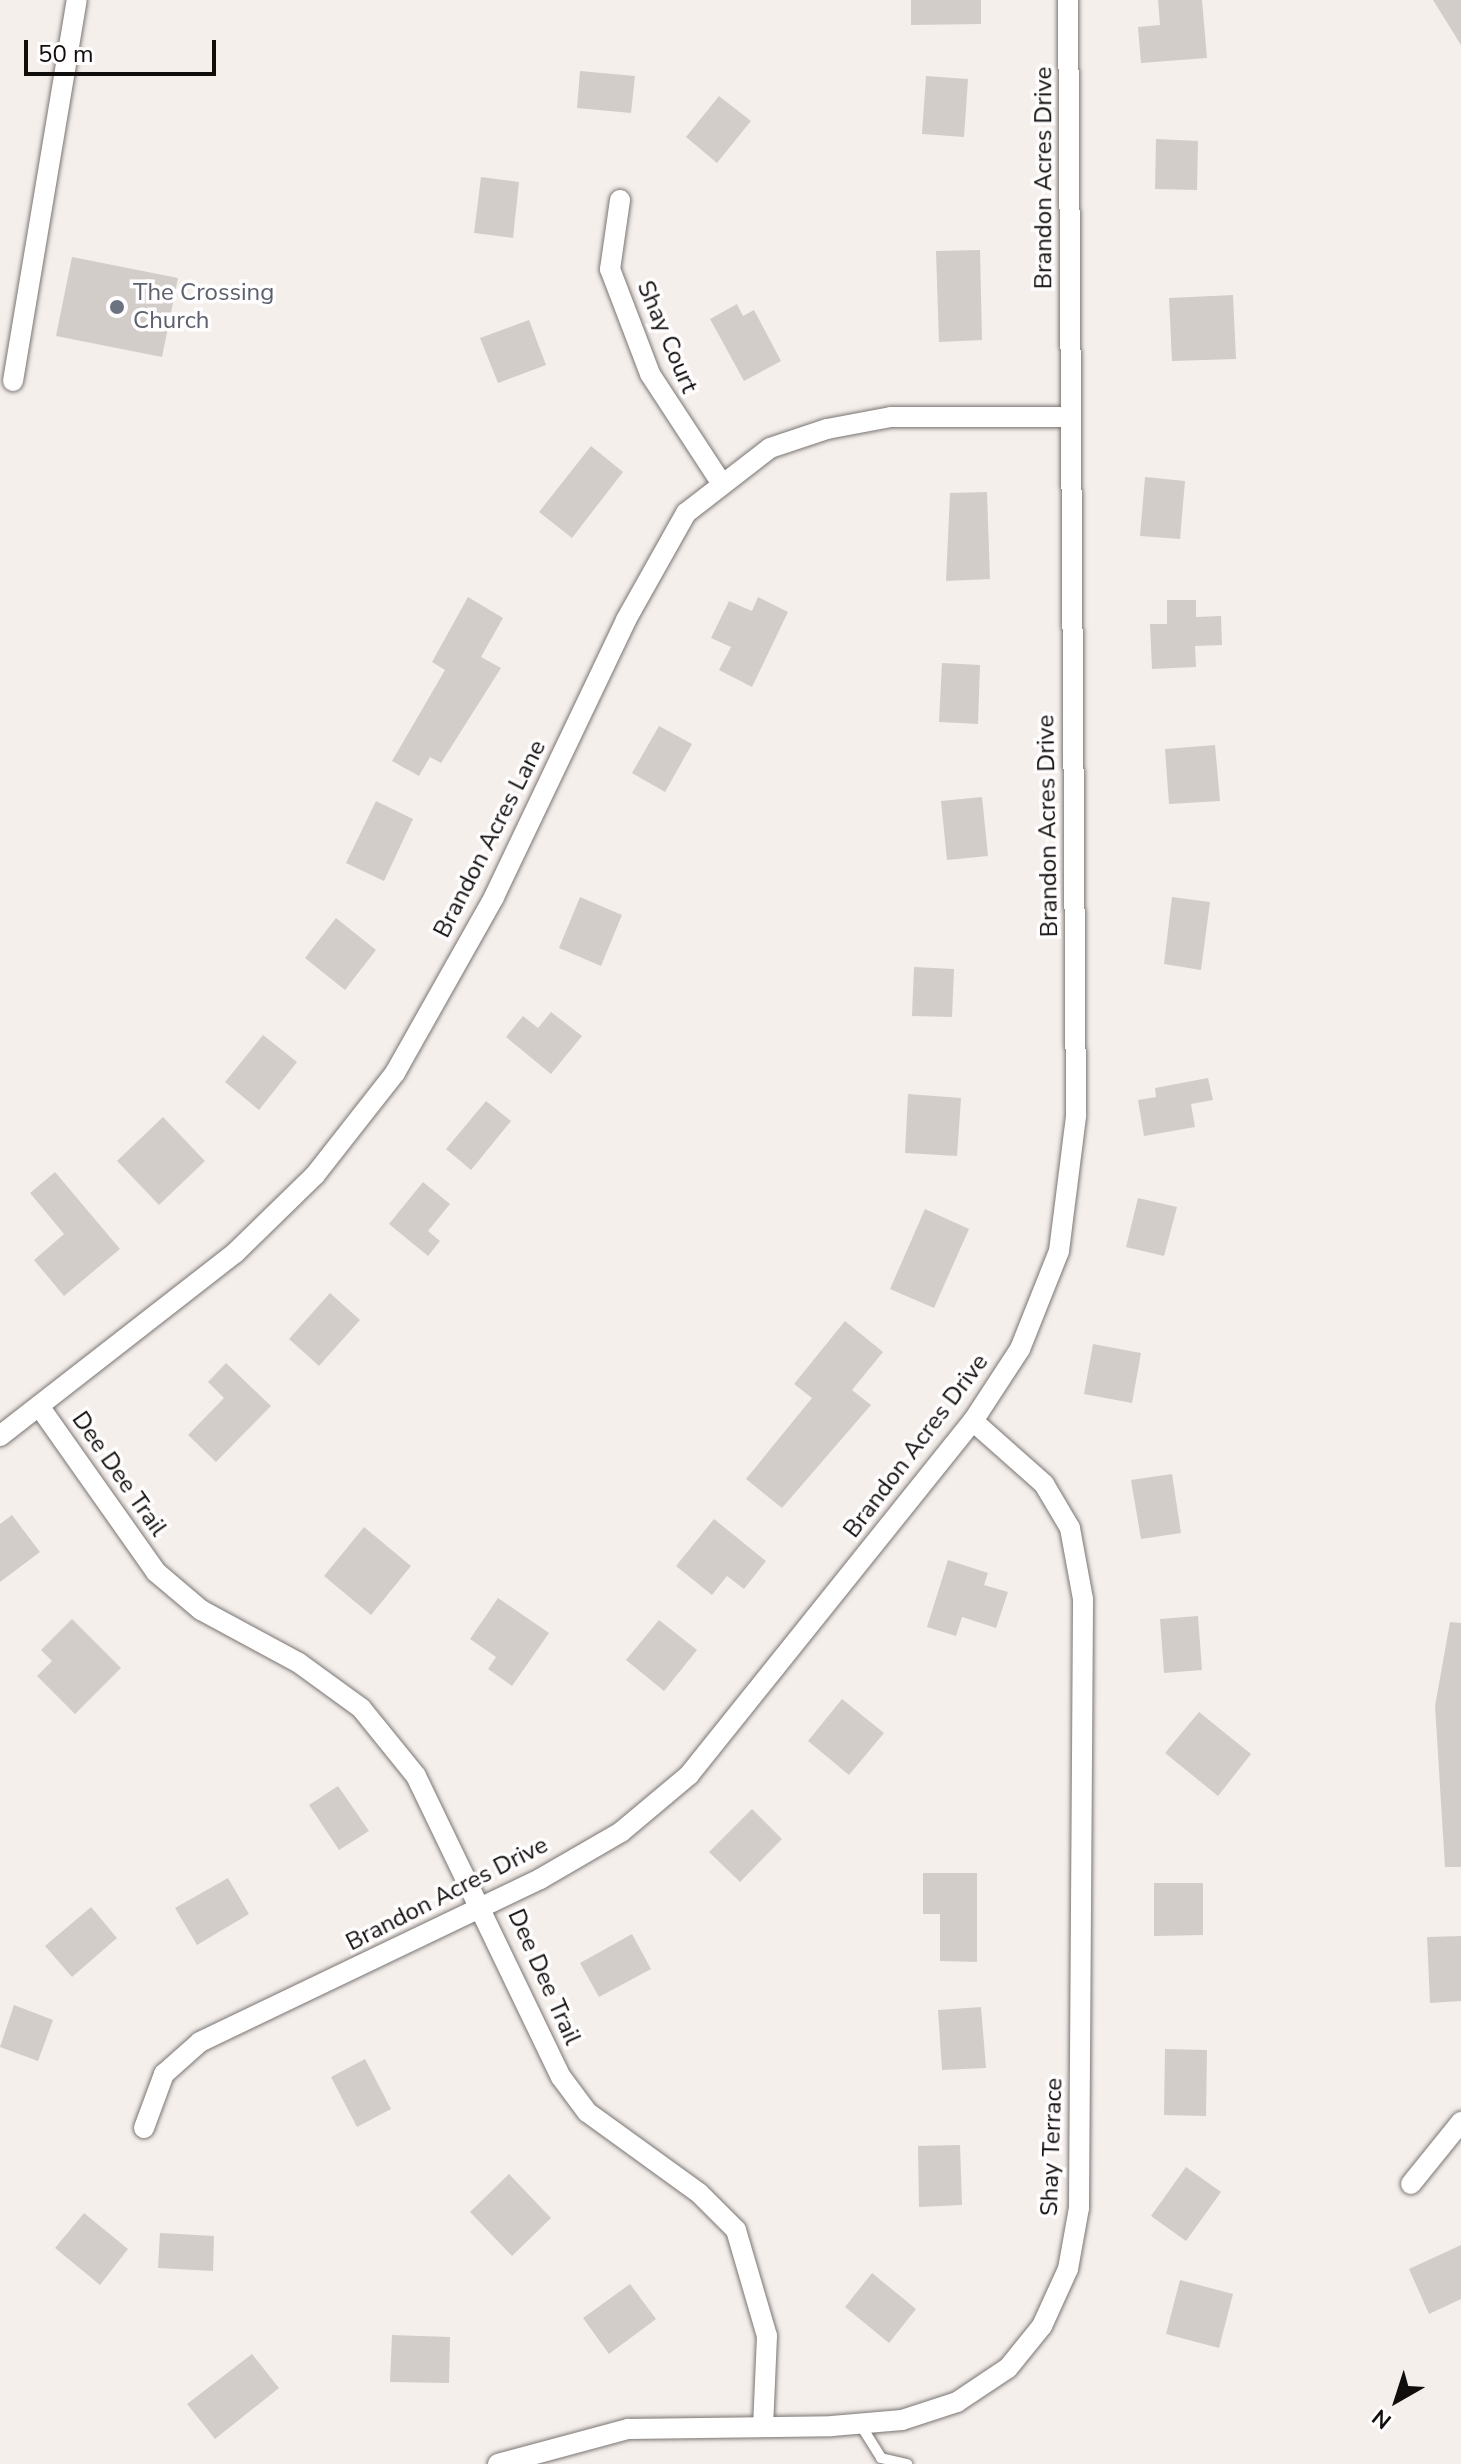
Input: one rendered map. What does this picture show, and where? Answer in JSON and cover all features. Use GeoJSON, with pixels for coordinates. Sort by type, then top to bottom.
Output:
{"type":"FeatureCollection","features":[{"type":"Feature","properties":{"kind":"street"},"geometry":{"type":"LineString","coordinates":[[13,381],[77,0]]}},
{"type":"Feature","properties":{"kind":"street","name":"Brandon Acres Drive"},"geometry":{"type":"LineString","coordinates":[[144,2128],[164,2074],[200,2042],[484,1908],[621,1832],[689,1775],[973,1421],[1020,1349],[1059,1251],[1076,1116],[1068,0]]}},
{"type":"Feature","properties":{"kind":"street","name":"Shay Court"},"geometry":{"type":"LineString","coordinates":[[620,200],[610,269],[650,374],[720,481]]}},
{"type":"Feature","properties":{"kind":"street","name":"Brandon Acres Lane"},"geometry":{"type":"LineString","coordinates":[[0,1436],[235,1253],[315,1175],[395,1073],[494,897],[657,559],[686,513],[720,481],[770,448],[891,417],[1071,417]]}},
{"type":"Feature","properties":{"kind":"street","name":"Dee Dee Trail"},"geometry":{"type":"LineString","coordinates":[[39,1406],[156,1572],[201,1610],[299,1663],[361,1708],[416,1776],[484,1908],[561,2077],[587,2112],[699,2193],[736,2230],[767,2336],[763,2426]]}},
{"type":"Feature","properties":{"kind":"street","name":"Shay Terrace"},"geometry":{"type":"LineString","coordinates":[[498,2464],[628,2429],[860,2424],[957,2402],[1008,2368],[1042,2326],[1068,2269],[1079,2208],[1083,1599],[1070,1528],[1044,1484],[973,1421]]}},
{"type":"Feature","properties":{"kind":"street"},"geometry":{"type":"LineString","coordinates":[[1411,2184],[1461,2122]]}},
{"type":"Feature","properties":{"kind":"lane"},"geometry":{"type":"LineString","coordinates":[[860,2424],[881,2458],[907,2464]]}},
{"type":"Feature","properties":{"kind":"building"},"geometry":{"type":"Polygon","coordinates":[[[911,0],[981,0],[981,24],[911,25],[911,0]]]}},
{"type":"Feature","properties":{"kind":"building"},"geometry":{"type":"Polygon","coordinates":[[[1158,0],[1202,0],[1207,58],[1141,63],[1138,27],[1160,25],[1158,0]]]}},
{"type":"Feature","properties":{"kind":"building"},"geometry":{"type":"Polygon","coordinates":[[[1433,0],[1461,0],[1461,45],[1433,0]]]}},
{"type":"Feature","properties":{"kind":"building"},"geometry":{"type":"Polygon","coordinates":[[[580,71],[635,76],[631,113],[577,108],[580,71]]]}},
{"type":"Feature","properties":{"kind":"building"},"geometry":{"type":"Polygon","coordinates":[[[926,76],[968,79],[964,137],[922,134],[926,76]]]}},
{"type":"Feature","properties":{"kind":"building"},"geometry":{"type":"Polygon","coordinates":[[[719,96],[751,121],[717,163],[686,137],[719,96]]]}},
{"type":"Feature","properties":{"kind":"building"},"geometry":{"type":"Polygon","coordinates":[[[1156,139],[1198,141],[1197,190],[1155,189],[1156,139]]]}},
{"type":"Feature","properties":{"kind":"building"},"geometry":{"type":"Polygon","coordinates":[[[481,177],[519,182],[513,238],[474,233],[481,177]]]}},
{"type":"Feature","properties":{"kind":"building"},"geometry":{"type":"Polygon","coordinates":[[[980,250],[982,340],[939,342],[936,251],[980,250]]]}},
{"type":"Feature","properties":{"kind":"building","name":"The Crossing Church"},"geometry":{"type":"Polygon","coordinates":[[[72,257],[178,278],[162,357],[56,336],[72,257]]]}},
{"type":"Feature","properties":{"kind":"building"},"geometry":{"type":"Polygon","coordinates":[[[1233,295],[1236,359],[1172,361],[1169,298],[1233,295]]]}},
{"type":"Feature","properties":{"kind":"building"},"geometry":{"type":"Polygon","coordinates":[[[737,304],[743,316],[754,310],[781,361],[744,381],[710,319],[737,304]]]}},
{"type":"Feature","properties":{"kind":"building"},"geometry":{"type":"Polygon","coordinates":[[[529,320],[546,365],[498,383],[480,338],[529,320]]]}},
{"type":"Feature","properties":{"kind":"building"},"geometry":{"type":"Polygon","coordinates":[[[591,446],[623,472],[572,538],[539,512],[591,446]]]}},
{"type":"Feature","properties":{"kind":"building"},"geometry":{"type":"Polygon","coordinates":[[[1145,477],[1185,481],[1180,539],[1140,536],[1145,477]]]}},
{"type":"Feature","properties":{"kind":"building"},"geometry":{"type":"Polygon","coordinates":[[[987,492],[990,579],[946,581],[950,493],[987,492]]]}},
{"type":"Feature","properties":{"kind":"building"},"geometry":{"type":"Polygon","coordinates":[[[468,597],[503,618],[481,657],[501,668],[441,763],[430,757],[419,776],[392,761],[445,670],[432,662],[468,597]]]}},
{"type":"Feature","properties":{"kind":"building"},"geometry":{"type":"Polygon","coordinates":[[[758,597],[788,612],[752,687],[719,670],[731,647],[711,638],[729,601],[752,611],[758,597]]]}},
{"type":"Feature","properties":{"kind":"building"},"geometry":{"type":"Polygon","coordinates":[[[1167,600],[1196,600],[1196,617],[1221,616],[1222,645],[1195,646],[1196,667],[1152,669],[1150,624],[1167,624],[1167,600]]]}},
{"type":"Feature","properties":{"kind":"building"},"geometry":{"type":"Polygon","coordinates":[[[942,663],[980,665],[978,724],[939,722],[942,663]]]}},
{"type":"Feature","properties":{"kind":"building"},"geometry":{"type":"Polygon","coordinates":[[[659,726],[692,744],[665,792],[632,773],[659,726]]]}},
{"type":"Feature","properties":{"kind":"building"},"geometry":{"type":"Polygon","coordinates":[[[1215,745],[1220,801],[1169,804],[1165,749],[1215,745]]]}},
{"type":"Feature","properties":{"kind":"building"},"geometry":{"type":"Polygon","coordinates":[[[982,797],[988,856],[947,860],[941,801],[982,797]]]}},
{"type":"Feature","properties":{"kind":"building"},"geometry":{"type":"Polygon","coordinates":[[[376,801],[413,819],[384,881],[346,863],[376,801]]]}},
{"type":"Feature","properties":{"kind":"building"},"geometry":{"type":"Polygon","coordinates":[[[580,897],[622,915],[601,966],[559,948],[580,897]]]}},
{"type":"Feature","properties":{"kind":"building"},"geometry":{"type":"Polygon","coordinates":[[[1172,897],[1210,902],[1201,970],[1164,964],[1172,897]]]}},
{"type":"Feature","properties":{"kind":"building"},"geometry":{"type":"Polygon","coordinates":[[[336,918],[376,950],[345,990],[305,958],[336,918]]]}},
{"type":"Feature","properties":{"kind":"building"},"geometry":{"type":"Polygon","coordinates":[[[914,967],[954,969],[952,1017],[912,1016],[914,967]]]}},
{"type":"Feature","properties":{"kind":"building"},"geometry":{"type":"Polygon","coordinates":[[[551,1012],[582,1036],[551,1074],[506,1037],[523,1016],[538,1028],[551,1012]]]}},
{"type":"Feature","properties":{"kind":"building"},"geometry":{"type":"Polygon","coordinates":[[[263,1035],[297,1062],[259,1110],[225,1082],[263,1035]]]}},
{"type":"Feature","properties":{"kind":"building"},"geometry":{"type":"Polygon","coordinates":[[[1208,1078],[1213,1100],[1191,1104],[1195,1127],[1144,1136],[1138,1100],[1156,1097],[1155,1088],[1208,1078]]]}},
{"type":"Feature","properties":{"kind":"building"},"geometry":{"type":"Polygon","coordinates":[[[908,1094],[961,1098],[957,1156],[905,1153],[908,1094]]]}},
{"type":"Feature","properties":{"kind":"building"},"geometry":{"type":"Polygon","coordinates":[[[486,1101],[511,1121],[471,1170],[446,1149],[486,1101]]]}},
{"type":"Feature","properties":{"kind":"building"},"geometry":{"type":"Polygon","coordinates":[[[163,1117],[205,1161],[159,1205],[117,1161],[163,1117]]]}},
{"type":"Feature","properties":{"kind":"building"},"geometry":{"type":"Polygon","coordinates":[[[55,1172],[120,1249],[64,1296],[34,1260],[64,1234],[30,1193],[55,1172]]]}},
{"type":"Feature","properties":{"kind":"building"},"geometry":{"type":"Polygon","coordinates":[[[423,1182],[450,1204],[428,1231],[440,1241],[428,1256],[389,1224],[423,1182]]]}},
{"type":"Feature","properties":{"kind":"building"},"geometry":{"type":"Polygon","coordinates":[[[1138,1198],[1177,1207],[1164,1256],[1126,1247],[1138,1198]]]}},
{"type":"Feature","properties":{"kind":"building"},"geometry":{"type":"Polygon","coordinates":[[[925,1209],[969,1229],[934,1308],[890,1289],[925,1209]]]}},
{"type":"Feature","properties":{"kind":"building"},"geometry":{"type":"Polygon","coordinates":[[[330,1293],[360,1320],[319,1366],[289,1339],[330,1293]]]}},
{"type":"Feature","properties":{"kind":"building"},"geometry":{"type":"Polygon","coordinates":[[[845,1321],[883,1352],[852,1390],[871,1405],[782,1508],[746,1479],[812,1398],[794,1384],[845,1321]]]}},
{"type":"Feature","properties":{"kind":"building"},"geometry":{"type":"Polygon","coordinates":[[[1093,1344],[1141,1353],[1132,1403],[1084,1394],[1093,1344]]]}},
{"type":"Feature","properties":{"kind":"building"},"geometry":{"type":"Polygon","coordinates":[[[226,1363],[271,1406],[216,1462],[188,1435],[224,1398],[208,1382],[226,1363]]]}},
{"type":"Feature","properties":{"kind":"building"},"geometry":{"type":"Polygon","coordinates":[[[1172,1474],[1181,1533],[1141,1539],[1131,1480],[1172,1474]]]}},
{"type":"Feature","properties":{"kind":"building"},"geometry":{"type":"Polygon","coordinates":[[[12,1515],[40,1552],[0,1582],[0,1524],[12,1515]]]}},
{"type":"Feature","properties":{"kind":"building"},"geometry":{"type":"Polygon","coordinates":[[[714,1519],[766,1561],[744,1589],[727,1576],[712,1595],[676,1566],[714,1519]]]}},
{"type":"Feature","properties":{"kind":"building"},"geometry":{"type":"Polygon","coordinates":[[[364,1527],[411,1566],[371,1615],[324,1576],[364,1527]]]}},
{"type":"Feature","properties":{"kind":"building"},"geometry":{"type":"Polygon","coordinates":[[[948,1560],[988,1573],[984,1585],[1008,1592],[996,1628],[962,1617],[956,1636],[927,1627],[948,1560]]]}},
{"type":"Feature","properties":{"kind":"building"},"geometry":{"type":"Polygon","coordinates":[[[498,1598],[549,1633],[512,1686],[488,1669],[496,1657],[470,1639],[498,1598]]]}},
{"type":"Feature","properties":{"kind":"building"},"geometry":{"type":"Polygon","coordinates":[[[1198,1616],[1202,1670],[1164,1673],[1160,1619],[1198,1616]]]}},
{"type":"Feature","properties":{"kind":"building"},"geometry":{"type":"Polygon","coordinates":[[[72,1619],[121,1668],[75,1714],[37,1676],[52,1661],[41,1650],[72,1619]]]}},
{"type":"Feature","properties":{"kind":"building"},"geometry":{"type":"Polygon","coordinates":[[[659,1620],[697,1650],[664,1691],[626,1660],[659,1620]]]}},
{"type":"Feature","properties":{"kind":"building"},"geometry":{"type":"Polygon","coordinates":[[[1450,1622],[1461,1623],[1461,1867],[1445,1867],[1435,1706],[1450,1622]]]}},
{"type":"Feature","properties":{"kind":"building"},"geometry":{"type":"Polygon","coordinates":[[[842,1699],[884,1733],[849,1775],[808,1741],[842,1699]]]}},
{"type":"Feature","properties":{"kind":"building"},"geometry":{"type":"Polygon","coordinates":[[[1199,1712],[1251,1754],[1218,1796],[1165,1753],[1199,1712]]]}},
{"type":"Feature","properties":{"kind":"building"},"geometry":{"type":"Polygon","coordinates":[[[338,1786],[369,1831],[339,1850],[309,1805],[338,1786]]]}},
{"type":"Feature","properties":{"kind":"building"},"geometry":{"type":"Polygon","coordinates":[[[752,1809],[782,1839],[740,1882],[709,1852],[752,1809]]]}},
{"type":"Feature","properties":{"kind":"building"},"geometry":{"type":"Polygon","coordinates":[[[923,1873],[977,1873],[977,1962],[940,1961],[940,1914],[923,1914],[923,1873]]]}},
{"type":"Feature","properties":{"kind":"building"},"geometry":{"type":"Polygon","coordinates":[[[228,1878],[249,1914],[197,1945],[175,1908],[228,1878]]]}},
{"type":"Feature","properties":{"kind":"building"},"geometry":{"type":"Polygon","coordinates":[[[1154,1883],[1203,1883],[1203,1935],[1154,1936],[1154,1883]]]}},
{"type":"Feature","properties":{"kind":"building"},"geometry":{"type":"Polygon","coordinates":[[[91,1907],[117,1938],[72,1977],[45,1946],[91,1907]]]}},
{"type":"Feature","properties":{"kind":"building"},"geometry":{"type":"Polygon","coordinates":[[[632,1934],[651,1969],[599,1997],[580,1963],[632,1934]]]}},
{"type":"Feature","properties":{"kind":"building"},"geometry":{"type":"Polygon","coordinates":[[[1461,1936],[1461,2001],[1430,2003],[1427,1937],[1461,1936]]]}},
{"type":"Feature","properties":{"kind":"building"},"geometry":{"type":"Polygon","coordinates":[[[14,2005],[53,2020],[38,2061],[0,2047],[14,2005]]]}},
{"type":"Feature","properties":{"kind":"building"},"geometry":{"type":"Polygon","coordinates":[[[981,2007],[986,2068],[942,2070],[938,2010],[981,2007]]]}},
{"type":"Feature","properties":{"kind":"building"},"geometry":{"type":"Polygon","coordinates":[[[1165,2049],[1207,2050],[1206,2116],[1164,2115],[1165,2049]]]}},
{"type":"Feature","properties":{"kind":"building"},"geometry":{"type":"Polygon","coordinates":[[[365,2059],[391,2109],[357,2127],[331,2077],[365,2059]]]}},
{"type":"Feature","properties":{"kind":"building"},"geometry":{"type":"Polygon","coordinates":[[[960,2145],[962,2205],[919,2207],[918,2146],[960,2145]]]}},
{"type":"Feature","properties":{"kind":"building"},"geometry":{"type":"Polygon","coordinates":[[[1186,2167],[1221,2192],[1186,2241],[1151,2216],[1186,2167]]]}},
{"type":"Feature","properties":{"kind":"building"},"geometry":{"type":"Polygon","coordinates":[[[509,2174],[551,2218],[512,2256],[470,2212],[509,2174]]]}},
{"type":"Feature","properties":{"kind":"building"},"geometry":{"type":"Polygon","coordinates":[[[84,2213],[128,2249],[100,2285],[55,2248],[84,2213]]]}},
{"type":"Feature","properties":{"kind":"building"},"geometry":{"type":"Polygon","coordinates":[[[160,2233],[214,2236],[213,2271],[158,2268],[160,2233]]]}},
{"type":"Feature","properties":{"kind":"building"},"geometry":{"type":"Polygon","coordinates":[[[1461,2245],[1461,2299],[1429,2314],[1409,2269],[1461,2245]]]}},
{"type":"Feature","properties":{"kind":"building"},"geometry":{"type":"Polygon","coordinates":[[[872,2273],[916,2309],[889,2343],[845,2307],[872,2273]]]}},
{"type":"Feature","properties":{"kind":"building"},"geometry":{"type":"Polygon","coordinates":[[[1180,2280],[1233,2294],[1219,2348],[1166,2334],[1180,2280]]]}},
{"type":"Feature","properties":{"kind":"building"},"geometry":{"type":"Polygon","coordinates":[[[630,2284],[656,2319],[609,2354],[583,2318],[630,2284]]]}},
{"type":"Feature","properties":{"kind":"building"},"geometry":{"type":"Polygon","coordinates":[[[392,2335],[450,2337],[449,2383],[390,2382],[392,2335]]]}},
{"type":"Feature","properties":{"kind":"building"},"geometry":{"type":"Polygon","coordinates":[[[252,2354],[279,2388],[215,2439],[187,2404],[252,2354]]]}},
{"type":"Feature","properties":{"kind":"place","name":"The Crossing Church"},"geometry":{"type":"Point","coordinates":[117,307]}}]}
